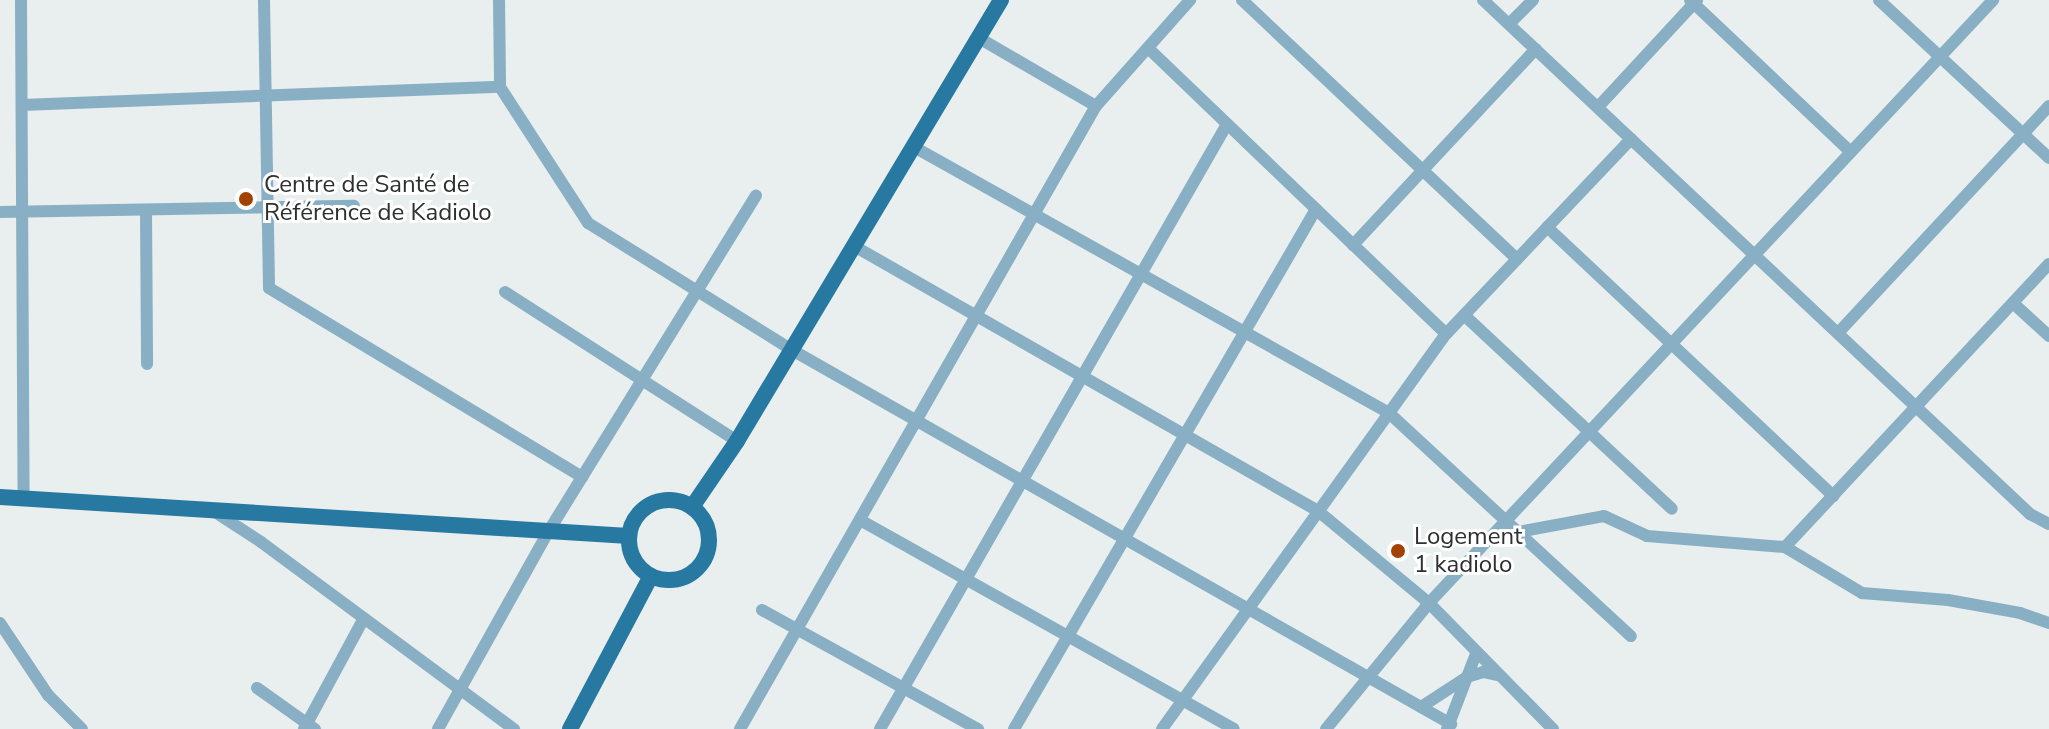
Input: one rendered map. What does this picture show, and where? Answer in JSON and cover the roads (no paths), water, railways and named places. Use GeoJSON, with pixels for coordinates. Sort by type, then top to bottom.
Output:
{"type":"FeatureCollection","features":[{"type":"Feature","properties":{"kind":"main road"},"geometry":{"type":"LineString","coordinates":[[692,507],[737,441],[1001,0]]}},
{"type":"Feature","properties":{"kind":"main road"},"geometry":{"type":"LineString","coordinates":[[0,497],[629,536]]}},
{"type":"Feature","properties":{"kind":"main road"},"geometry":{"type":"LineString","coordinates":[[666,500],[692,507],[701,515],[710,535],[706,557],[688,576],[663,580],[651,576],[634,559],[629,536],[633,523],[653,504],[666,500]]}},
{"type":"Feature","properties":{"kind":"main road"},"geometry":{"type":"LineString","coordinates":[[570,729],[651,576]]}},
{"type":"Feature","properties":{"kind":"street"},"geometry":{"type":"LineString","coordinates":[[21,0],[24,498]]}},
{"type":"Feature","properties":{"kind":"street"},"geometry":{"type":"LineString","coordinates":[[264,0],[269,288],[582,477]]}},
{"type":"Feature","properties":{"kind":"street"},"geometry":{"type":"LineString","coordinates":[[499,0],[500,87],[588,223],[792,350],[1421,707],[1449,726],[1476,654]]}},
{"type":"Feature","properties":{"kind":"street"},"geometry":{"type":"LineString","coordinates":[[740,729],[1096,106],[1190,0]]}},
{"type":"Feature","properties":{"kind":"street"},"geometry":{"type":"LineString","coordinates":[[1242,0],[1517,259]]}},
{"type":"Feature","properties":{"kind":"street"},"geometry":{"type":"LineString","coordinates":[[1483,0],[2030,514],[2049,524]]}},
{"type":"Feature","properties":{"kind":"street"},"geometry":{"type":"LineString","coordinates":[[1509,24],[1533,0]]}},
{"type":"Feature","properties":{"kind":"street"},"geometry":{"type":"LineString","coordinates":[[1879,0],[2049,158]]}},
{"type":"Feature","properties":{"kind":"street"},"geometry":{"type":"LineString","coordinates":[[1326,729],[1429,603],[1993,0]]}},
{"type":"Feature","properties":{"kind":"street"},"geometry":{"type":"LineString","coordinates":[[1598,107],[1693,1],[1851,152]]}},
{"type":"Feature","properties":{"kind":"street"},"geometry":{"type":"LineString","coordinates":[[979,38],[1096,106]]}},
{"type":"Feature","properties":{"kind":"street"},"geometry":{"type":"LineString","coordinates":[[1148,48],[1446,334]]}},
{"type":"Feature","properties":{"kind":"street"},"geometry":{"type":"LineString","coordinates":[[1353,245],[1536,49]]}},
{"type":"Feature","properties":{"kind":"street"},"geometry":{"type":"LineString","coordinates":[[22,105],[500,87]]}},
{"type":"Feature","properties":{"kind":"street"},"geometry":{"type":"LineString","coordinates":[[1838,333],[2049,106]]}},
{"type":"Feature","properties":{"kind":"street"},"geometry":{"type":"LineString","coordinates":[[880,729],[1227,124]]}},
{"type":"Feature","properties":{"kind":"street"},"geometry":{"type":"LineString","coordinates":[[1162,729],[1446,334],[1631,139]]}},
{"type":"Feature","properties":{"kind":"street"},"geometry":{"type":"LineString","coordinates":[[914,147],[1389,413],[1631,636]]}},
{"type":"Feature","properties":{"kind":"street"},"geometry":{"type":"LineString","coordinates":[[438,729],[550,529],[756,196]]}},
{"type":"Feature","properties":{"kind":"street"},"geometry":{"type":"LineString","coordinates":[[0,212],[354,206]]}},
{"type":"Feature","properties":{"kind":"street"},"geometry":{"type":"LineString","coordinates":[[1014,729],[1316,209]]}},
{"type":"Feature","properties":{"kind":"street"},"geometry":{"type":"LineString","coordinates":[[146,210],[147,364]]}},
{"type":"Feature","properties":{"kind":"street"},"geometry":{"type":"LineString","coordinates":[[1547,227],[1833,496]]}},
{"type":"Feature","properties":{"kind":"street"},"geometry":{"type":"LineString","coordinates":[[854,246],[1318,511],[1429,603],[1553,729]]}},
{"type":"Feature","properties":{"kind":"street"},"geometry":{"type":"LineString","coordinates":[[1785,547],[2049,264]]}},
{"type":"Feature","properties":{"kind":"street"},"geometry":{"type":"LineString","coordinates":[[505,292],[737,441]]}},
{"type":"Feature","properties":{"kind":"street"},"geometry":{"type":"LineString","coordinates":[[2013,303],[2049,336]]}},
{"type":"Feature","properties":{"kind":"street"},"geometry":{"type":"LineString","coordinates":[[1464,315],[1672,509]]}},
{"type":"Feature","properties":{"kind":"street"},"geometry":{"type":"LineString","coordinates":[[208,508],[261,542],[514,729]]}},
{"type":"Feature","properties":{"kind":"street"},"geometry":{"type":"LineString","coordinates":[[1518,532],[1604,516],[1647,536],[1785,547],[1862,593],[1948,600],[2020,613],[2049,623]]}},
{"type":"Feature","properties":{"kind":"street"},"geometry":{"type":"LineString","coordinates":[[860,520],[1234,729]]}},
{"type":"Feature","properties":{"kind":"street"},"geometry":{"type":"LineString","coordinates":[[762,610],[978,729]]}},
{"type":"Feature","properties":{"kind":"street"},"geometry":{"type":"LineString","coordinates":[[257,688],[309,727],[364,618]]}},
{"type":"Feature","properties":{"kind":"street"},"geometry":{"type":"LineString","coordinates":[[0,623],[48,695],[82,729]]}},
{"type":"Feature","properties":{"kind":"street"},"geometry":{"type":"LineString","coordinates":[[1421,707],[1467,677],[1483,672],[1497,675]]}},
{"type":"Feature","properties":{"kind":"place","name":"Centre de Santé de Référence de Kadiolo"},"geometry":{"type":"Point","coordinates":[246,199]}},
{"type":"Feature","properties":{"kind":"place","name":"Logement 1 kadiolo"},"geometry":{"type":"Point","coordinates":[1398,551]}}]}
